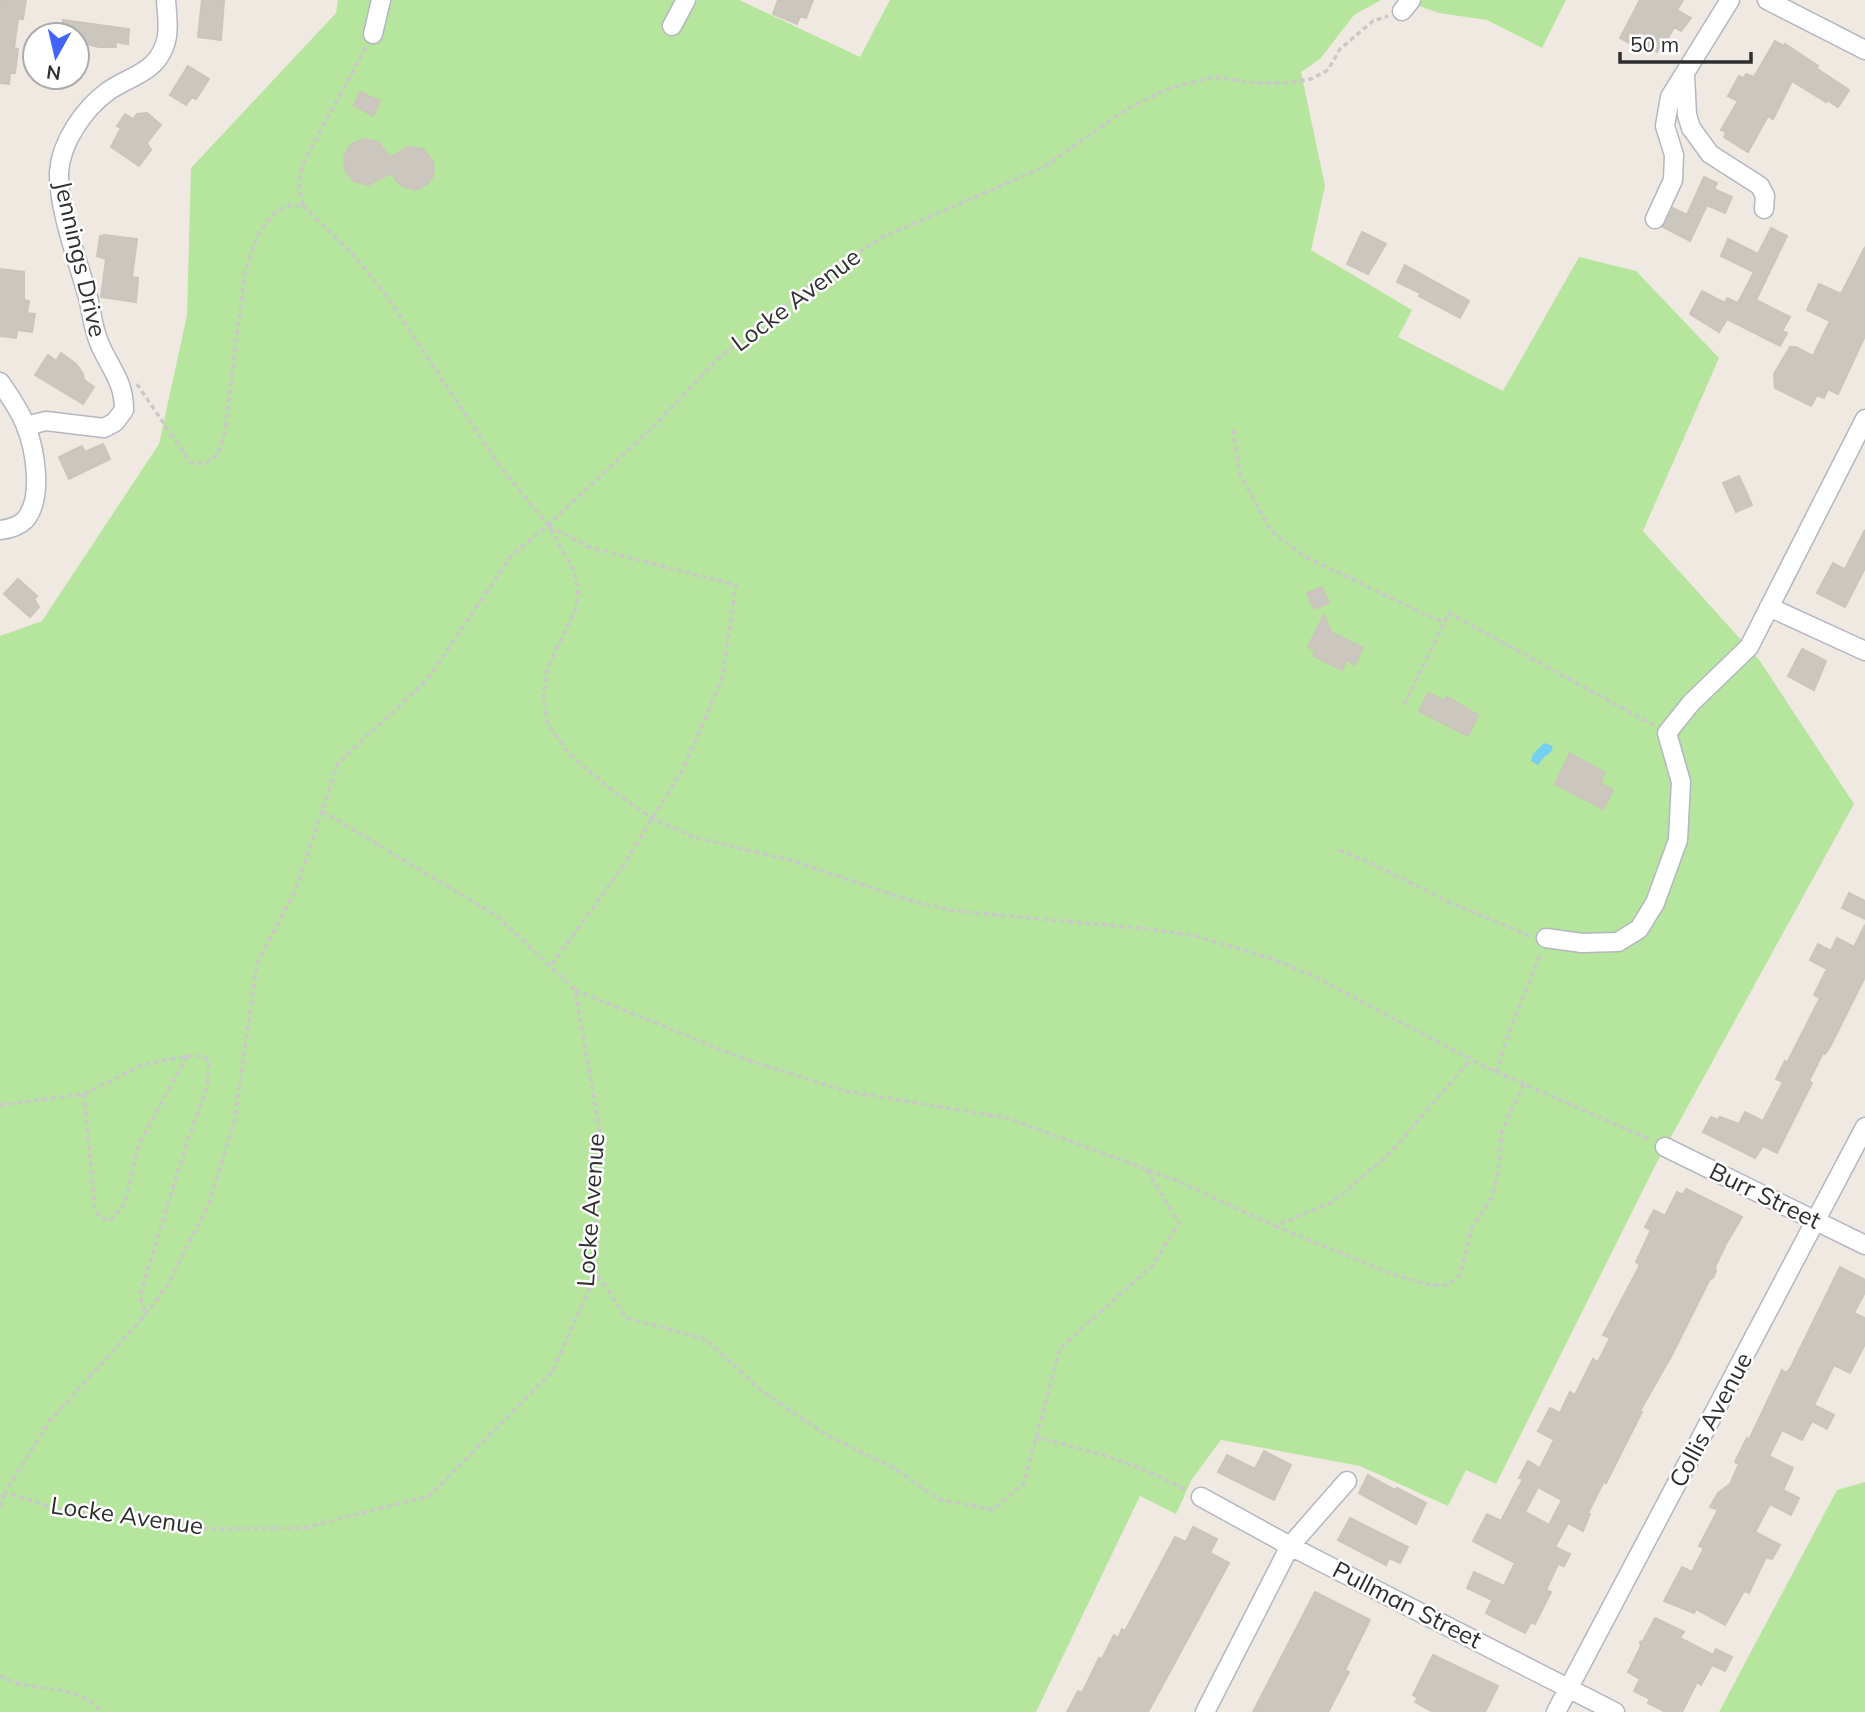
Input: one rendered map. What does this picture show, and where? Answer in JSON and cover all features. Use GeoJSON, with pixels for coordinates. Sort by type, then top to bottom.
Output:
{"type":"FeatureCollection","features":[{"type":"Feature","properties":{"kind":"street","name":"Jennings Drive"},"geometry":{"type":"LineString","coordinates":[[26,426],[46,421],[104,428],[115,422],[124,410],[124,393],[100,346],[62,201],[59,172],[64,147],[90,108],[108,91],[142,74],[161,54],[165,47],[168,27],[166,0]]}},
{"type":"Feature","properties":{"kind":"street"},"geometry":{"type":"LineString","coordinates":[[373,34],[381,0]]}},
{"type":"Feature","properties":{"kind":"street"},"geometry":{"type":"LineString","coordinates":[[672,26],[686,0]]}},
{"type":"Feature","properties":{"kind":"street"},"geometry":{"type":"LineString","coordinates":[[1655,219],[1672,180],[1674,155],[1665,127],[1670,97],[1730,0]]}},
{"type":"Feature","properties":{"kind":"street"},"geometry":{"type":"LineString","coordinates":[[1767,0],[1865,50]]}},
{"type":"Feature","properties":{"kind":"street"},"geometry":{"type":"LineString","coordinates":[[1685,75],[1687,116],[1691,128],[1710,153],[1760,186],[1765,196],[1764,209]]}},
{"type":"Feature","properties":{"kind":"street"},"geometry":{"type":"LineString","coordinates":[[0,382],[18,408],[26,426],[34,453],[35,495],[25,520],[13,528],[0,530]]}},
{"type":"Feature","properties":{"kind":"street"},"geometry":{"type":"LineString","coordinates":[[1546,939],[1582,943],[1619,942],[1639,929],[1655,903],[1678,840],[1681,782],[1667,733],[1691,703],[1749,646],[1865,419]]}},
{"type":"Feature","properties":{"kind":"street"},"geometry":{"type":"LineString","coordinates":[[1769,607],[1865,651]]}},
{"type":"Feature","properties":{"kind":"street","name":"Collis Avenue"},"geometry":{"type":"LineString","coordinates":[[1556,1712],[1865,1127]]}},
{"type":"Feature","properties":{"kind":"street","name":"Burr Street"},"geometry":{"type":"LineString","coordinates":[[1665,1147],[1865,1245]]}},
{"type":"Feature","properties":{"kind":"street"},"geometry":{"type":"LineString","coordinates":[[1205,1712],[1290,1546],[1347,1480]]}},
{"type":"Feature","properties":{"kind":"street","name":"Pullman Street"},"geometry":{"type":"LineString","coordinates":[[1201,1497],[1290,1546],[1615,1712]]}},
{"type":"Feature","properties":{"kind":"path","name":"Locke Avenue"},"geometry":{"type":"LineString","coordinates":[[575,990],[601,1138],[591,1285],[552,1371],[429,1496],[304,1528],[182,1529],[63,1511],[5,1492],[49,1422],[145,1315],[167,1286],[209,1203],[235,1118],[257,963],[295,891],[338,763],[427,680],[511,556],[656,424],[717,359],[829,271],[883,237],[1044,167],[1128,108],[1170,88],[1213,78],[1255,83],[1311,79],[1328,70],[1340,49],[1373,21],[1406,5]]}},
{"type":"Feature","properties":{"kind":"path"},"geometry":{"type":"LineString","coordinates":[[373,34],[302,164],[299,188],[303,206],[351,252],[386,295],[499,466],[548,525],[574,571],[578,591],[576,608],[548,667],[543,697],[548,724],[569,754],[613,791],[653,818],[696,838],[789,860],[908,900],[955,911],[1149,929],[1196,936],[1272,959],[1313,976],[1470,1060],[1665,1147]]}},
{"type":"Feature","properties":{"kind":"path"},"geometry":{"type":"LineString","coordinates":[[115,371],[141,386],[190,461],[204,464],[218,454],[225,431],[244,272],[257,236],[272,215],[289,205],[303,206]]}},
{"type":"Feature","properties":{"kind":"path"},"geometry":{"type":"LineString","coordinates":[[1233,430],[1240,474],[1271,531],[1304,556],[1445,622]]}},
{"type":"Feature","properties":{"kind":"path"},"geometry":{"type":"LineString","coordinates":[[548,525],[589,547],[736,585],[722,679],[684,767],[623,866],[550,967]]}},
{"type":"Feature","properties":{"kind":"path"},"geometry":{"type":"LineString","coordinates":[[1404,705],[1450,613],[1667,733]]}},
{"type":"Feature","properties":{"kind":"path"},"geometry":{"type":"LineString","coordinates":[[321,811],[497,916],[575,990],[744,1059],[845,1091],[1007,1118],[1146,1168],[1275,1226],[1392,1274],[1429,1285],[1447,1285],[1460,1275],[1472,1227],[1492,1198],[1498,1174],[1502,1130],[1524,1084]]}},
{"type":"Feature","properties":{"kind":"path"},"geometry":{"type":"LineString","coordinates":[[1339,850],[1449,902],[1532,936],[1546,939],[1496,1072]]}},
{"type":"Feature","properties":{"kind":"path"},"geometry":{"type":"LineString","coordinates":[[0,1105],[84,1094],[145,1064],[195,1055],[209,1060],[207,1088],[187,1139],[140,1295],[145,1315]]}},
{"type":"Feature","properties":{"kind":"path"},"geometry":{"type":"LineString","coordinates":[[84,1094],[95,1211],[102,1219],[111,1220],[125,1203],[139,1144],[187,1056]]}},
{"type":"Feature","properties":{"kind":"path"},"geometry":{"type":"LineString","coordinates":[[1275,1226],[1332,1202],[1391,1152],[1470,1060]]}},
{"type":"Feature","properties":{"kind":"path"},"geometry":{"type":"LineString","coordinates":[[592,1268],[627,1318],[705,1339],[772,1399],[826,1435],[894,1468],[938,1499],[993,1510],[1024,1483],[1060,1348],[1152,1266],[1179,1223],[1146,1168]]}},
{"type":"Feature","properties":{"kind":"path"},"geometry":{"type":"LineString","coordinates":[[1036,1437],[1111,1457],[1201,1497]]}},
{"type":"Feature","properties":{"kind":"path"},"geometry":{"type":"LineString","coordinates":[[0,1507],[5,1492]]}},
{"type":"Feature","properties":{"kind":"path"},"geometry":{"type":"LineString","coordinates":[[0,1676],[15,1684],[74,1692],[90,1700],[103,1712]]}},
{"type":"Feature","properties":{"kind":"green space"},"geometry":{"type":"Polygon","coordinates":[[[338,0],[739,0],[860,57],[890,0],[1381,0],[1354,15],[1320,59],[1301,72],[1325,186],[1311,250],[1412,310],[1398,337],[1503,391],[1579,257],[1636,271],[1719,358],[1643,531],[1760,661],[1854,804],[1655,1166],[1496,1484],[1466,1470],[1448,1506],[1360,1466],[1221,1440],[1192,1479],[1176,1514],[1140,1496],[1036,1712],[0,1712],[0,636],[42,621],[159,444],[187,315],[191,168],[336,13],[338,0]]]}},
{"type":"Feature","properties":{"kind":"green space"},"geometry":{"type":"Polygon","coordinates":[[[1402,0],[1566,0],[1542,48],[1487,20],[1439,13],[1402,0]]]}},
{"type":"Feature","properties":{"kind":"green space"},"geometry":{"type":"Polygon","coordinates":[[[1865,1482],[1865,1712],[1719,1712],[1837,1490],[1865,1482]]]}},
{"type":"Feature","properties":{"kind":"water"},"geometry":{"type":"Polygon","coordinates":[[[1544,743],[1553,746],[1551,752],[1538,765],[1531,761],[1533,754],[1544,743]]]}},
{"type":"Feature","properties":{"kind":"building"},"geometry":{"type":"Polygon","coordinates":[[[0,0],[26,0],[23,19],[18,19],[14,48],[18,49],[15,73],[10,73],[9,84],[0,83],[0,0]]]}},
{"type":"Feature","properties":{"kind":"building"},"geometry":{"type":"Polygon","coordinates":[[[202,0],[224,0],[221,40],[198,37],[202,0]]]}},
{"type":"Feature","properties":{"kind":"building"},"geometry":{"type":"Polygon","coordinates":[[[778,0],[813,0],[806,18],[800,16],[797,24],[773,14],[778,0]]]}},
{"type":"Feature","properties":{"kind":"building"},"geometry":{"type":"Polygon","coordinates":[[[1640,0],[1683,0],[1677,10],[1691,18],[1681,31],[1674,27],[1664,46],[1661,44],[1657,52],[1641,44],[1639,48],[1620,38],[1640,0]]]}},
{"type":"Feature","properties":{"kind":"building"},"geometry":{"type":"Polygon","coordinates":[[[91,24],[129,29],[128,44],[115,42],[116,47],[91,45],[91,24]]]}},
{"type":"Feature","properties":{"kind":"building"},"geometry":{"type":"Polygon","coordinates":[[[1775,41],[1784,46],[1785,44],[1849,90],[1838,107],[1792,81],[1773,119],[1768,116],[1748,152],[1724,137],[1726,132],[1721,130],[1738,101],[1728,96],[1739,76],[1744,78],[1746,74],[1754,77],[1775,41]]]}},
{"type":"Feature","properties":{"kind":"building"},"geometry":{"type":"Polygon","coordinates":[[[188,66],[209,79],[196,99],[192,97],[186,105],[170,95],[188,66]]]}},
{"type":"Feature","properties":{"kind":"building"},"geometry":{"type":"Polygon","coordinates":[[[360,92],[380,101],[373,116],[354,105],[360,92]]]}},
{"type":"Feature","properties":{"kind":"building"},"geometry":{"type":"Polygon","coordinates":[[[147,113],[161,125],[147,143],[151,150],[139,166],[111,147],[121,128],[117,126],[125,114],[133,119],[137,114],[147,113]]]}},
{"type":"Feature","properties":{"kind":"building"},"geometry":{"type":"Polygon","coordinates":[[[364,139],[378,142],[390,157],[408,147],[423,149],[433,161],[432,178],[426,185],[415,190],[400,185],[391,173],[368,185],[354,181],[345,170],[344,156],[351,144],[364,139]]]}},
{"type":"Feature","properties":{"kind":"building"},"geometry":{"type":"Polygon","coordinates":[[[1704,177],[1717,183],[1714,189],[1732,197],[1725,213],[1707,205],[1690,241],[1663,227],[1673,208],[1687,215],[1704,177]]]}},
{"type":"Feature","properties":{"kind":"building"},"geometry":{"type":"Polygon","coordinates":[[[1771,228],[1787,236],[1756,300],[1790,317],[1782,331],[1787,333],[1780,346],[1727,319],[1719,332],[1690,314],[1702,291],[1725,303],[1727,298],[1738,303],[1754,272],[1721,256],[1728,239],[1758,254],[1771,228]]]}},
{"type":"Feature","properties":{"kind":"building"},"geometry":{"type":"Polygon","coordinates":[[[1362,232],[1386,244],[1368,274],[1347,264],[1362,232]]]}},
{"type":"Feature","properties":{"kind":"building"},"geometry":{"type":"Polygon","coordinates":[[[100,236],[137,239],[132,277],[138,278],[136,302],[101,297],[106,259],[97,256],[100,236]]]}},
{"type":"Feature","properties":{"kind":"building"},"geometry":{"type":"Polygon","coordinates":[[[1865,247],[1865,336],[1838,394],[1828,389],[1824,398],[1817,395],[1811,406],[1775,388],[1774,374],[1790,347],[1796,347],[1813,356],[1830,321],[1807,310],[1819,284],[1841,294],[1865,247]]]}},
{"type":"Feature","properties":{"kind":"building"},"geometry":{"type":"Polygon","coordinates":[[[1405,265],[1469,301],[1460,318],[1397,282],[1405,265]]]}},
{"type":"Feature","properties":{"kind":"building"},"geometry":{"type":"Polygon","coordinates":[[[0,269],[24,272],[24,300],[29,301],[27,313],[35,314],[32,332],[17,330],[16,338],[0,336],[0,269]]]}},
{"type":"Feature","properties":{"kind":"building"},"geometry":{"type":"Polygon","coordinates":[[[61,353],[76,364],[84,380],[94,387],[83,404],[35,375],[48,355],[56,361],[61,353]]]}},
{"type":"Feature","properties":{"kind":"building"},"geometry":{"type":"Polygon","coordinates":[[[103,444],[110,459],[69,479],[59,457],[82,446],[85,452],[103,444]]]}},
{"type":"Feature","properties":{"kind":"building"},"geometry":{"type":"Polygon","coordinates":[[[1739,476],[1752,505],[1736,512],[1723,483],[1739,476]]]}},
{"type":"Feature","properties":{"kind":"building"},"geometry":{"type":"Polygon","coordinates":[[[1865,530],[1865,568],[1845,607],[1817,593],[1833,563],[1844,569],[1846,567],[1865,530]]]}},
{"type":"Feature","properties":{"kind":"building"},"geometry":{"type":"Polygon","coordinates":[[[18,579],[37,596],[34,599],[39,607],[30,617],[4,594],[18,579]]]}},
{"type":"Feature","properties":{"kind":"building"},"geometry":{"type":"Polygon","coordinates":[[[1322,587],[1329,603],[1314,609],[1307,593],[1322,587]]]}},
{"type":"Feature","properties":{"kind":"building"},"geometry":{"type":"Polygon","coordinates":[[[1324,615],[1331,632],[1363,648],[1355,665],[1347,660],[1342,670],[1313,656],[1315,650],[1308,647],[1324,615]]]}},
{"type":"Feature","properties":{"kind":"building"},"geometry":{"type":"Polygon","coordinates":[[[1802,649],[1826,661],[1814,690],[1788,676],[1802,649]]]}},
{"type":"Feature","properties":{"kind":"building"},"geometry":{"type":"Polygon","coordinates":[[[1428,693],[1445,701],[1447,697],[1478,715],[1468,736],[1419,711],[1428,693]]]}},
{"type":"Feature","properties":{"kind":"building"},"geometry":{"type":"Polygon","coordinates":[[[1570,753],[1605,773],[1600,783],[1613,790],[1603,809],[1555,784],[1570,753]]]}},
{"type":"Feature","properties":{"kind":"building"},"geometry":{"type":"Polygon","coordinates":[[[1849,893],[1865,901],[1865,919],[1842,908],[1849,893]]]}},
{"type":"Feature","properties":{"kind":"building"},"geometry":{"type":"Polygon","coordinates":[[[1865,925],[1865,977],[1831,1045],[1825,1054],[1823,1053],[1809,1081],[1812,1083],[1777,1153],[1763,1146],[1755,1158],[1703,1132],[1711,1117],[1718,1120],[1720,1117],[1739,1124],[1745,1112],[1763,1121],[1783,1082],[1776,1079],[1820,998],[1814,995],[1827,969],[1810,960],[1818,944],[1831,951],[1837,938],[1854,947],[1865,925]]]}},
{"type":"Feature","properties":{"kind":"building"},"geometry":{"type":"Polygon","coordinates":[[[1686,1189],[1742,1217],[1715,1267],[1713,1278],[1710,1279],[1640,1411],[1642,1412],[1606,1483],[1604,1481],[1588,1513],[1590,1514],[1583,1531],[1568,1523],[1555,1547],[1570,1554],[1564,1566],[1558,1564],[1546,1590],[1551,1592],[1535,1624],[1531,1622],[1525,1633],[1486,1613],[1492,1600],[1467,1588],[1474,1572],[1504,1586],[1515,1563],[1473,1541],[1487,1514],[1501,1521],[1523,1479],[1519,1478],[1528,1461],[1540,1468],[1554,1440],[1538,1431],[1550,1408],[1560,1413],[1570,1392],[1575,1395],[1593,1359],[1598,1362],[1610,1338],[1603,1335],[1640,1265],[1636,1262],[1651,1230],[1645,1227],[1654,1210],[1665,1216],[1677,1192],[1683,1195],[1686,1189]],[[1538,1487],[1525,1512],[1549,1525],[1562,1500],[1538,1487]]]}},
{"type":"Feature","properties":{"kind":"building"},"geometry":{"type":"Polygon","coordinates":[[[1840,1267],[1865,1280],[1865,1292],[1854,1313],[1865,1318],[1865,1344],[1850,1373],[1834,1365],[1814,1405],[1834,1415],[1827,1429],[1812,1421],[1802,1440],[1782,1430],[1769,1456],[1793,1468],[1783,1490],[1799,1498],[1791,1515],[1770,1504],[1755,1532],[1780,1545],[1772,1559],[1766,1557],[1749,1593],[1744,1591],[1725,1625],[1696,1609],[1694,1613],[1664,1601],[1682,1567],[1692,1572],[1704,1548],[1699,1546],[1718,1510],[1710,1507],[1718,1493],[1730,1484],[1739,1464],[1735,1462],[1747,1438],[1749,1440],[1782,1370],[1786,1373],[1790,1369],[1840,1267]]]}},
{"type":"Feature","properties":{"kind":"building"},"geometry":{"type":"Polygon","coordinates":[[[1264,1451],[1291,1465],[1274,1500],[1218,1472],[1227,1455],[1255,1469],[1264,1451]]]}},
{"type":"Feature","properties":{"kind":"building"},"geometry":{"type":"Polygon","coordinates":[[[1368,1475],[1426,1503],[1416,1524],[1359,1493],[1368,1475]]]}},
{"type":"Feature","properties":{"kind":"building"},"geometry":{"type":"Polygon","coordinates":[[[1350,1518],[1408,1547],[1400,1563],[1389,1558],[1386,1565],[1338,1540],[1350,1518]]]}},
{"type":"Feature","properties":{"kind":"building"},"geometry":{"type":"Polygon","coordinates":[[[1193,1527],[1217,1539],[1210,1553],[1229,1563],[1148,1712],[1067,1712],[1078,1691],[1082,1693],[1114,1635],[1118,1638],[1122,1629],[1125,1631],[1175,1537],[1186,1542],[1193,1527]]]}},
{"type":"Feature","properties":{"kind":"building"},"geometry":{"type":"Polygon","coordinates":[[[1315,1592],[1370,1620],[1345,1670],[1349,1672],[1328,1712],[1253,1712],[1315,1592]]]}},
{"type":"Feature","properties":{"kind":"building"},"geometry":{"type":"Polygon","coordinates":[[[1655,1618],[1684,1632],[1680,1638],[1713,1655],[1716,1649],[1732,1657],[1725,1671],[1712,1665],[1701,1685],[1697,1682],[1682,1712],[1666,1712],[1648,1703],[1650,1699],[1634,1691],[1640,1679],[1628,1672],[1641,1646],[1640,1642],[1655,1618]]]}},
{"type":"Feature","properties":{"kind":"building"},"geometry":{"type":"Polygon","coordinates":[[[1433,1655],[1498,1686],[1485,1712],[1433,1712],[1415,1702],[1418,1698],[1413,1695],[1433,1655]]]}}]}
